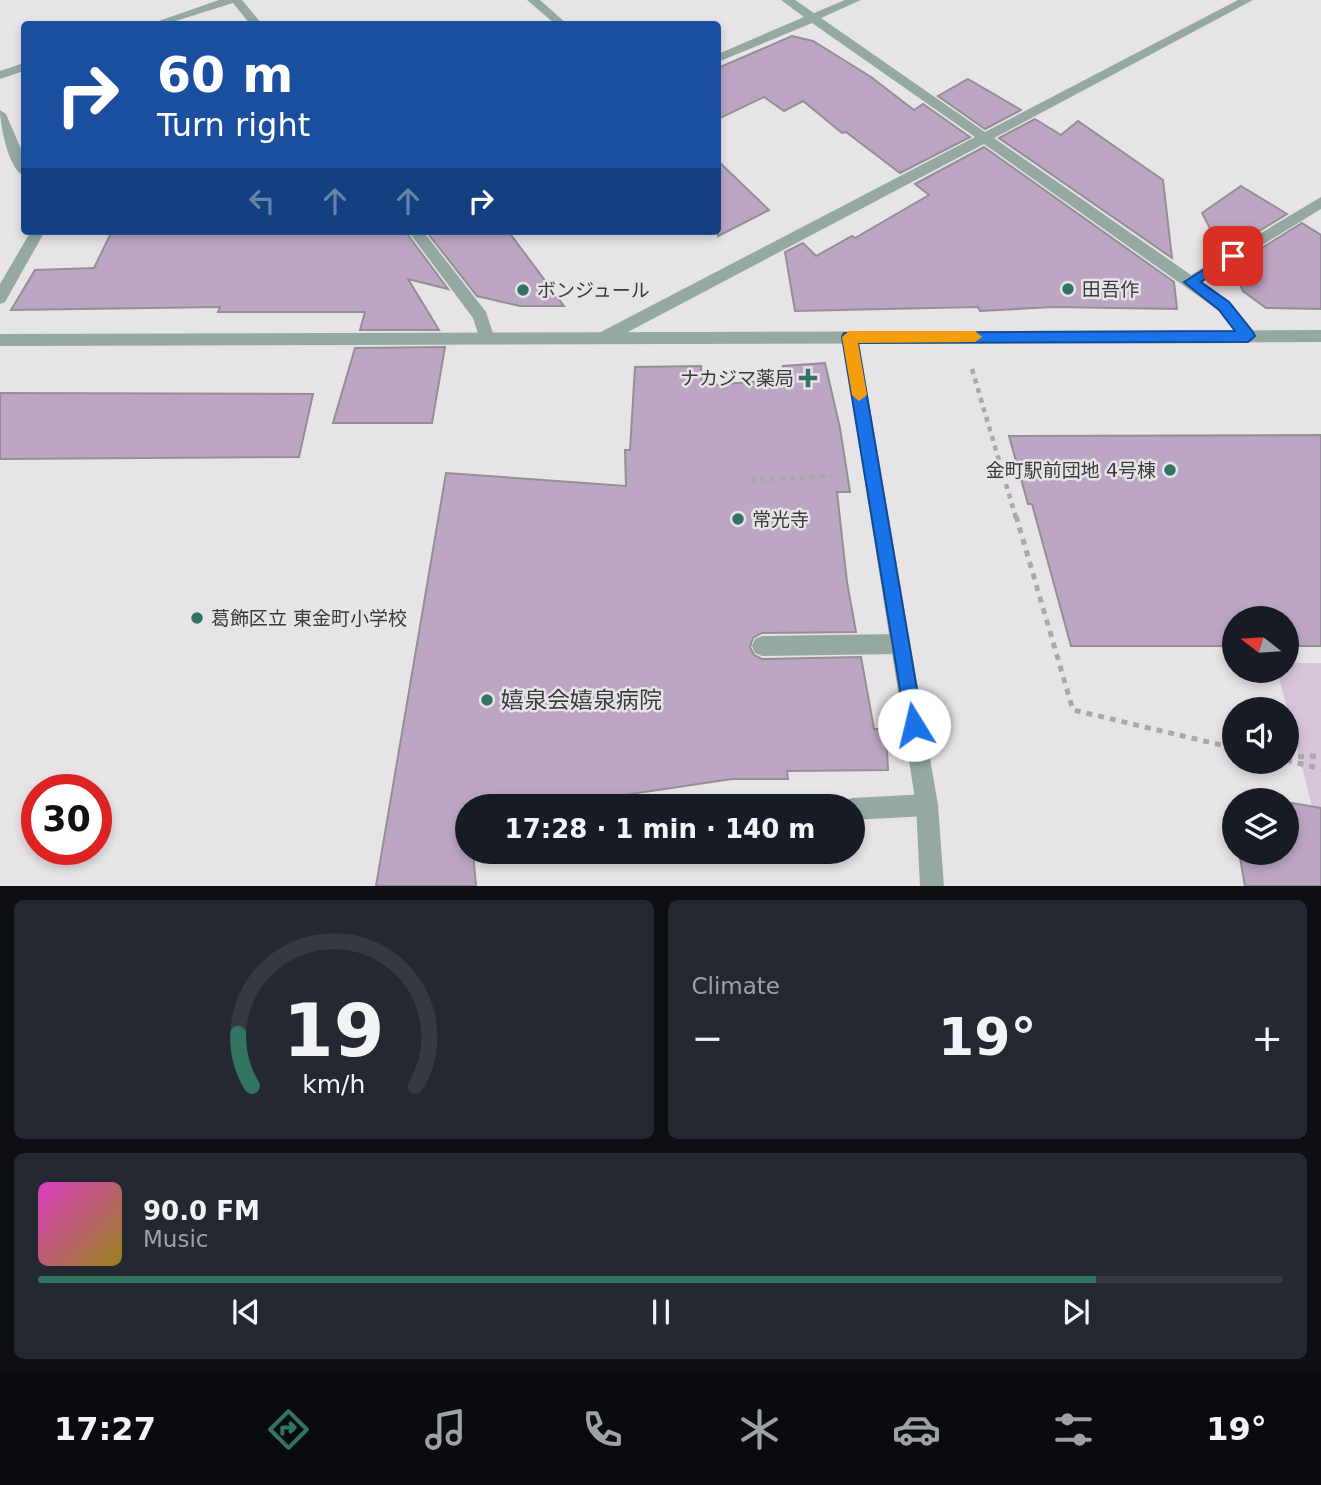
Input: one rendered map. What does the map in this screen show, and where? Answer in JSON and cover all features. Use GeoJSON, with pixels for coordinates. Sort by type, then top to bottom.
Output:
{"type":"FeatureCollection","features":[{"type":"Feature","properties":{"kind":"street"},"geometry":{"type":"LineString","coordinates":[[166,21],[234,0],[253,21]]}},
{"type":"Feature","properties":{"kind":"street"},"geometry":{"type":"LineString","coordinates":[[533,0],[558,21]]}},
{"type":"Feature","properties":{"kind":"street"},"geometry":{"type":"LineString","coordinates":[[787,0],[1224,306],[1248,336]]}},
{"type":"Feature","properties":{"kind":"street"},"geometry":{"type":"LineString","coordinates":[[721,57],[855,0]]}},
{"type":"Feature","properties":{"kind":"street"},"geometry":{"type":"LineString","coordinates":[[601,339],[1247,0]]}},
{"type":"Feature","properties":{"kind":"street"},"geometry":{"type":"LineString","coordinates":[[0,75],[21,68]]}},
{"type":"Feature","properties":{"kind":"street"},"geometry":{"type":"LineString","coordinates":[[0,114],[21,164]]}},
{"type":"Feature","properties":{"kind":"street"},"geometry":{"type":"LineString","coordinates":[[1191,282],[1321,202]]}},
{"type":"Feature","properties":{"kind":"street"},"geometry":{"type":"LineString","coordinates":[[0,298],[36,235]]}},
{"type":"Feature","properties":{"kind":"street"},"geometry":{"type":"LineString","coordinates":[[418,235],[480,316],[488,339]]}},
{"type":"Feature","properties":{"kind":"street"},"geometry":{"type":"LineString","coordinates":[[0,340],[1321,336]]}},
{"type":"Feature","properties":{"kind":"street"},"geometry":{"type":"LineString","coordinates":[[849,337],[927,806],[932,886]]}},
{"type":"Feature","properties":{"kind":"street"},"geometry":{"type":"LineString","coordinates":[[762,646],[901,644]]}},
{"type":"Feature","properties":{"kind":"street"},"geometry":{"type":"LineString","coordinates":[[865,808],[927,806]]}},
{"type":"Feature","properties":{"kind":"path"},"geometry":{"type":"LineString","coordinates":[[968,356],[1073,710],[1222,745]]}},
{"type":"Feature","properties":{"kind":"path"},"geometry":{"type":"LineString","coordinates":[[750,480],[832,476]]}},
{"type":"Feature","properties":{"kind":"path"},"geometry":{"type":"LineString","coordinates":[[1299,757],[1321,756]]}},
{"type":"Feature","properties":{"kind":"path"},"geometry":{"type":"LineString","coordinates":[[1299,762],[1321,769]]}},
{"type":"Feature","properties":{"kind":"shaded area"},"geometry":{"type":"Polygon","coordinates":[[[1299,663],[1321,663],[1321,841],[1299,756],[1299,697],[1284,697],[1280,683],[1299,683],[1299,663]]]}},
{"type":"Feature","properties":{"kind":"building"},"geometry":{"type":"Polygon","coordinates":[[[792,36],[813,41],[871,77],[914,110],[923,104],[970,137],[900,173],[846,132],[842,133],[803,101],[784,111],[764,97],[721,118],[721,67],[792,36]]]}},
{"type":"Feature","properties":{"kind":"building"},"geometry":{"type":"Polygon","coordinates":[[[968,79],[1021,110],[985,129],[938,96],[968,79]]]}},
{"type":"Feature","properties":{"kind":"building"},"geometry":{"type":"Polygon","coordinates":[[[1035,119],[1061,135],[1078,121],[1163,180],[1172,258],[999,138],[1035,119]]]}},
{"type":"Feature","properties":{"kind":"building"},"geometry":{"type":"Polygon","coordinates":[[[984,147],[1174,282],[1177,309],[1053,307],[980,311],[978,307],[795,311],[785,252],[803,243],[816,256],[852,236],[855,238],[929,195],[915,184],[984,147]]]}},
{"type":"Feature","properties":{"kind":"building"},"geometry":{"type":"Polygon","coordinates":[[[721,164],[769,210],[721,234],[721,164]]]}},
{"type":"Feature","properties":{"kind":"building"},"geometry":{"type":"Polygon","coordinates":[[[1241,186],[1287,214],[1223,253],[1202,213],[1241,186]]]}},
{"type":"Feature","properties":{"kind":"building"},"geometry":{"type":"Polygon","coordinates":[[[1302,223],[1321,235],[1321,309],[1266,308],[1243,291],[1231,267],[1302,223]]]}},
{"type":"Feature","properties":{"kind":"building"},"geometry":{"type":"Polygon","coordinates":[[[110,235],[408,235],[448,289],[408,279],[439,330],[360,330],[365,312],[218,312],[220,307],[11,310],[35,270],[94,268],[110,235]]]}},
{"type":"Feature","properties":{"kind":"building"},"geometry":{"type":"Polygon","coordinates":[[[429,235],[511,235],[564,306],[520,306],[477,296],[429,235]]]}},
{"type":"Feature","properties":{"kind":"building"},"geometry":{"type":"Polygon","coordinates":[[[445,347],[432,423],[333,423],[355,348],[445,347]]]}},
{"type":"Feature","properties":{"kind":"building"},"geometry":{"type":"Polygon","coordinates":[[[825,363],[840,428],[850,492],[837,492],[847,582],[856,632],[762,633],[753,638],[750,647],[754,655],[762,659],[861,657],[874,729],[886,729],[888,770],[787,771],[788,779],[732,779],[631,794],[455,794],[455,864],[474,864],[476,886],[376,886],[446,473],[626,486],[625,450],[630,450],[635,367],[701,366],[702,386],[784,379],[783,366],[825,363]]]}},
{"type":"Feature","properties":{"kind":"building"},"geometry":{"type":"Polygon","coordinates":[[[0,393],[313,394],[299,457],[0,459],[0,393]]]}},
{"type":"Feature","properties":{"kind":"building"},"geometry":{"type":"Polygon","coordinates":[[[1321,435],[1321,646],[1299,646],[1299,606],[1222,606],[1222,646],[1071,646],[1032,504],[1028,504],[1009,436],[1321,435]]]}},
{"type":"Feature","properties":{"kind":"building"},"geometry":{"type":"Polygon","coordinates":[[[1299,804],[1321,808],[1321,886],[1245,886],[1241,865],[1299,865],[1299,804]]]}},
{"type":"Feature","properties":{"kind":"slow traffic"},"geometry":{"type":"LineString","coordinates":[[859,395],[849,337],[975,337]]}},
{"type":"Feature","properties":{"kind":"place","name":"田吾作"},"geometry":{"type":"Point","coordinates":[1068,289]}},
{"type":"Feature","properties":{"kind":"place","name":"ボンジュール"},"geometry":{"type":"Point","coordinates":[523,290]}},
{"type":"Feature","properties":{"kind":"place","name":"ナカジマ薬局"},"geometry":{"type":"Point","coordinates":[808,378]}},
{"type":"Feature","properties":{"kind":"place","name":"金町駅前団地 4号棟"},"geometry":{"type":"Point","coordinates":[1170,470]}},
{"type":"Feature","properties":{"kind":"place","name":"常光寺"},"geometry":{"type":"Point","coordinates":[738,519]}},
{"type":"Feature","properties":{"kind":"place","name":"葛飾区立 東金町小学校"},"geometry":{"type":"Point","coordinates":[197,618]}},
{"type":"Feature","properties":{"kind":"place","name":"嬉泉会嬉泉病院"},"geometry":{"type":"Point","coordinates":[487,700]}},
{"type":"Feature","properties":{"kind":"route"},"geometry":{"type":"LineString","coordinates":[[914,725],[849,337],[1248,336],[1224,306],[1191,282],[1233,256]]}}]}
